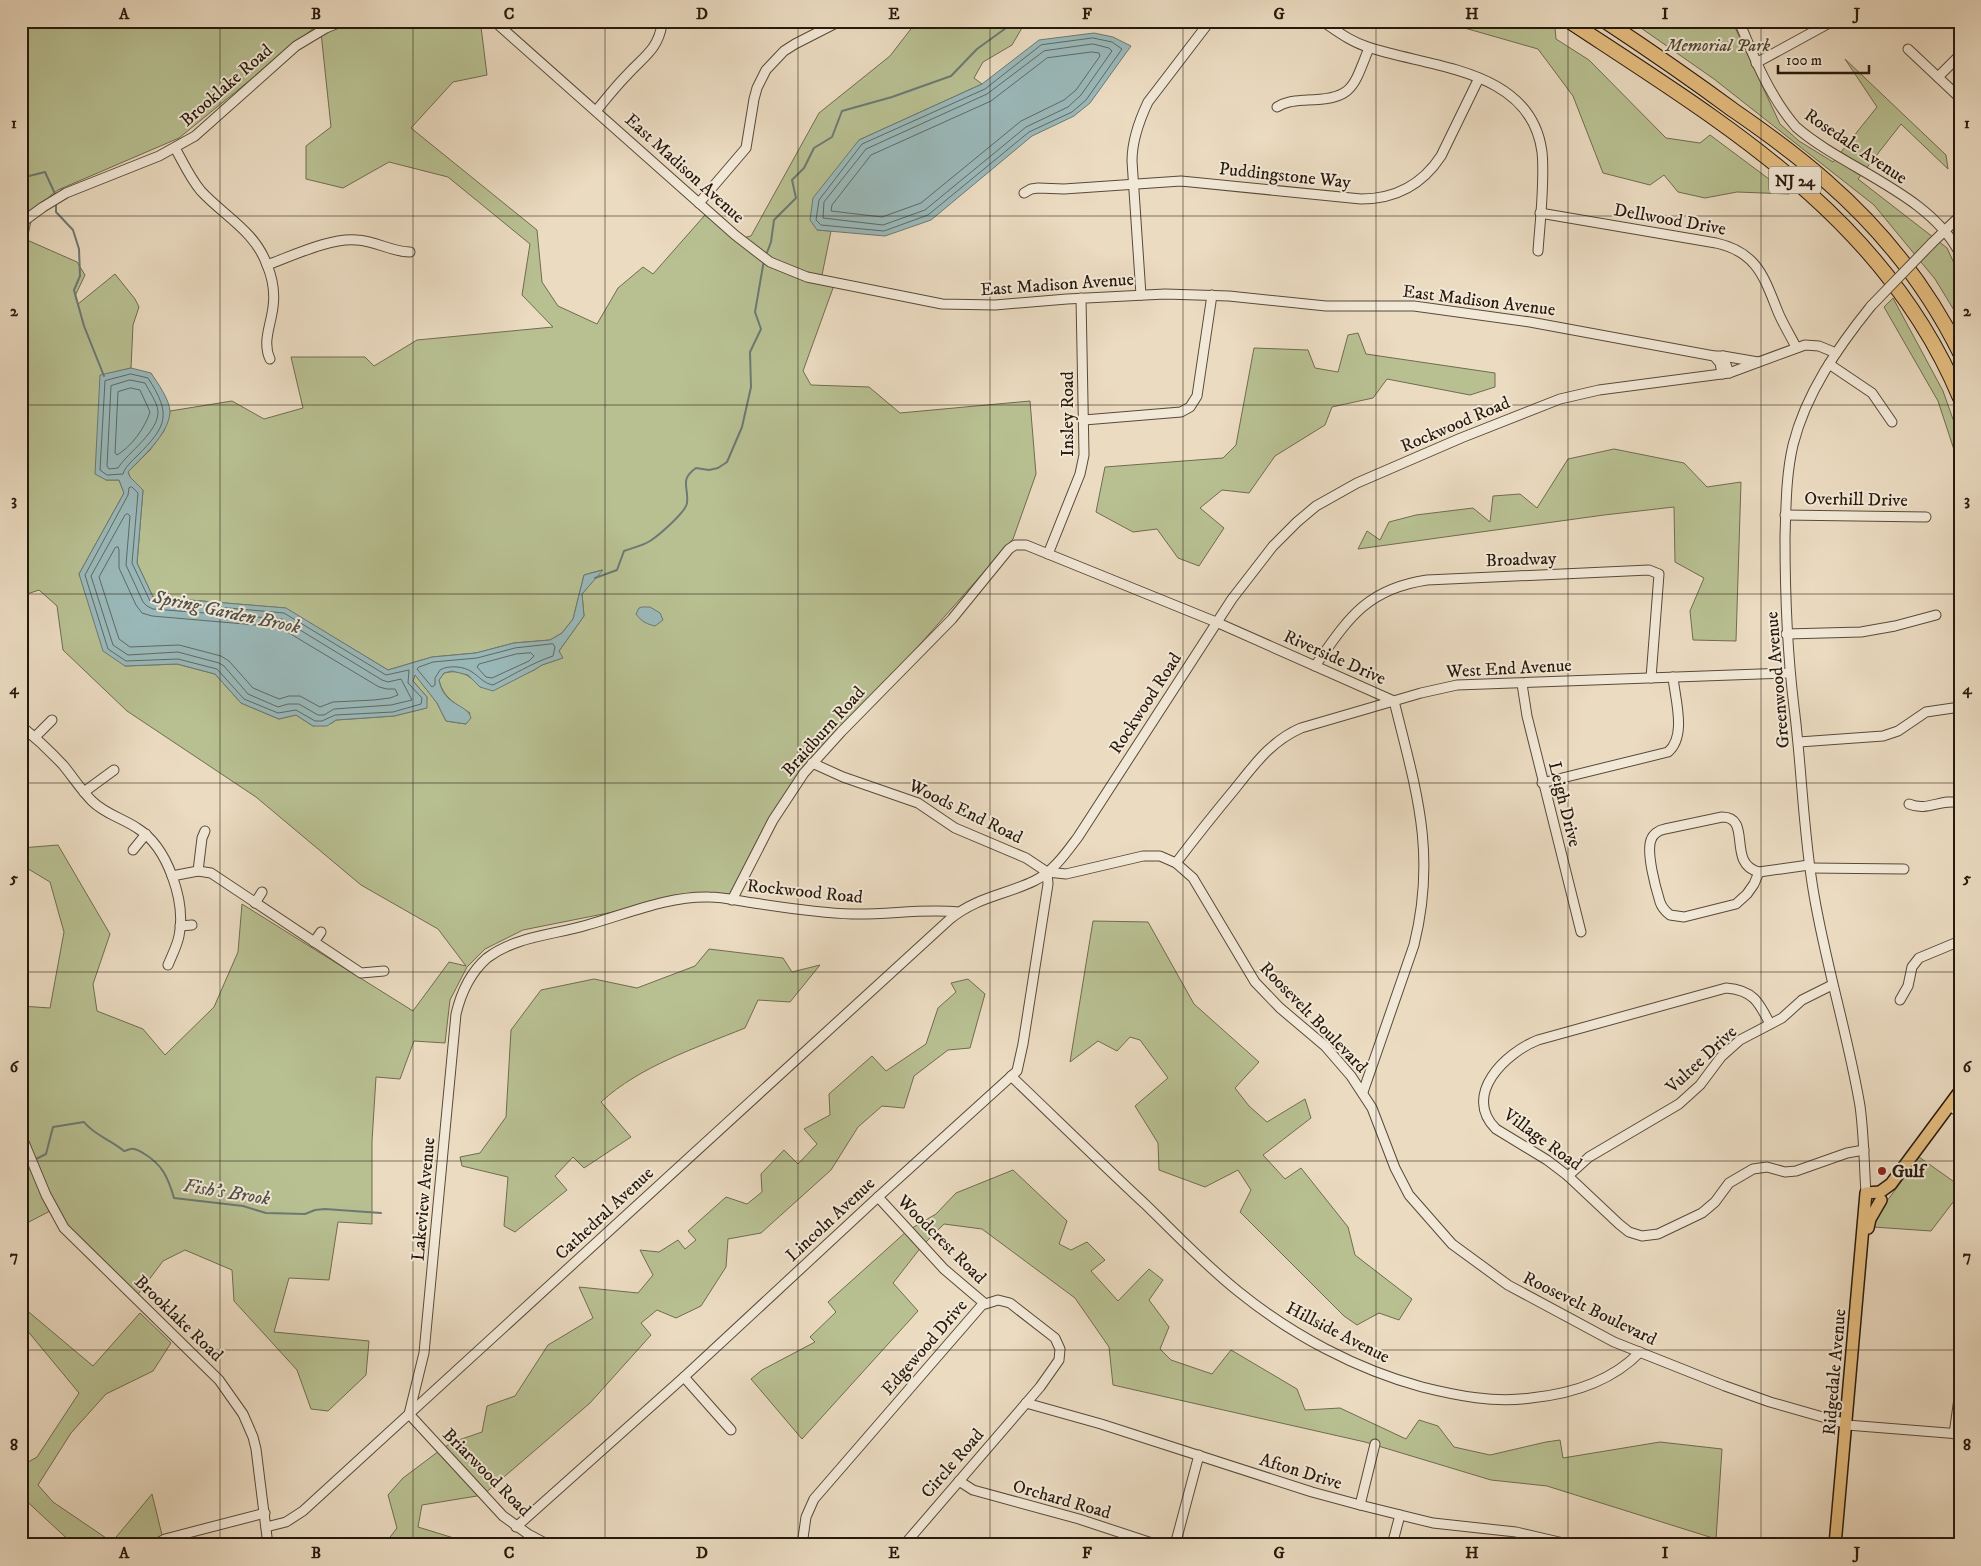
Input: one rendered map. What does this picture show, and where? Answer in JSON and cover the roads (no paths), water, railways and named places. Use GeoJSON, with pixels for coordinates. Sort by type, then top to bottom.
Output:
{"type":"FeatureCollection","features":[{"type":"Feature","properties":{"kind":"highway","name":"NJ 24"},"geometry":{"type":"LineString","coordinates":[[1569,21],[1699,109],[1764,156],[1838,218],[1884,269],[1906,299],[1941,357],[1960,398]]}},
{"type":"Feature","properties":{"kind":"highway","name":"NJ 24"},"geometry":{"type":"LineString","coordinates":[[1605,21],[1776,141],[1826,181],[1875,229],[1900,258],[1941,318],[1960,353]]}},
{"type":"Feature","properties":{"kind":"main road"},"geometry":{"type":"LineString","coordinates":[[1865,1198],[1880,1192],[1891,1184],[1960,1091]]}},
{"type":"Feature","properties":{"kind":"main road"},"geometry":{"type":"LineString","coordinates":[[1863,1236],[1881,1200],[1892,1188],[1891,1184]]}},
{"type":"Feature","properties":{"kind":"main road"},"geometry":{"type":"LineString","coordinates":[[1865,1198],[1873,1203],[1881,1200]]}},
{"type":"Feature","properties":{"kind":"main road","name":"Ridgedale Avenue"},"geometry":{"type":"LineString","coordinates":[[1835,1545],[1847,1425],[1865,1198]]}},
{"type":"Feature","properties":{"kind":"street","name":"Brooklake Road"},"geometry":{"type":"LineString","coordinates":[[21,223],[61,196],[100,178],[145,162],[195,136],[296,46],[326,28],[343,21]]}},
{"type":"Feature","properties":{"kind":"street","name":"East Madison Avenue"},"geometry":{"type":"LineString","coordinates":[[494,21],[760,255],[770,262],[807,277],[947,304],[995,305],[1141,295],[1212,295],[1326,306],[1423,306],[1530,322],[1714,356],[1758,362]]}},
{"type":"Feature","properties":{"kind":"street"},"geometry":{"type":"LineString","coordinates":[[699,203],[746,148],[754,99],[766,70],[795,44],[840,21]]}},
{"type":"Feature","properties":{"kind":"street"},"geometry":{"type":"LineString","coordinates":[[1141,295],[1132,151],[1137,128],[1148,102],[1210,21]]}},
{"type":"Feature","properties":{"kind":"street"},"geometry":{"type":"LineString","coordinates":[[1322,21],[1354,42],[1369,48],[1444,66],[1479,78],[1500,89],[1525,110],[1536,130],[1542,152],[1538,251]]}},
{"type":"Feature","properties":{"kind":"street","name":"Rosedale Avenue"},"geometry":{"type":"LineString","coordinates":[[1739,21],[1756,63],[1788,119],[1796,127],[1918,207],[1944,232],[1960,254]]}},
{"type":"Feature","properties":{"kind":"street"},"geometry":{"type":"LineString","coordinates":[[1756,63],[1833,21]]}},
{"type":"Feature","properties":{"kind":"street"},"geometry":{"type":"LineString","coordinates":[[596,111],[653,49],[658,40],[662,24]]}},
{"type":"Feature","properties":{"kind":"street"},"geometry":{"type":"LineString","coordinates":[[1277,107],[1291,101],[1333,98],[1345,94],[1355,82],[1369,48]]}},
{"type":"Feature","properties":{"kind":"street"},"geometry":{"type":"LineString","coordinates":[[1908,49],[1960,98]]}},
{"type":"Feature","properties":{"kind":"street"},"geometry":{"type":"LineString","coordinates":[[1938,77],[1960,55]]}},
{"type":"Feature","properties":{"kind":"street","name":"Puddingstone Way"},"geometry":{"type":"LineString","coordinates":[[1024,193],[1038,188],[1064,189],[1182,181],[1361,199],[1385,197],[1398,193],[1418,182],[1434,167],[1479,78]]}},
{"type":"Feature","properties":{"kind":"street"},"geometry":{"type":"LineString","coordinates":[[175,148],[195,183],[256,243],[267,265],[274,298],[266,342],[270,359]]}},
{"type":"Feature","properties":{"kind":"street","name":"Dellwood Drive"},"geometry":{"type":"LineString","coordinates":[[1540,213],[1716,243],[1733,248],[1750,258],[1761,271],[1779,314],[1796,347]]}},
{"type":"Feature","properties":{"kind":"street","name":"Greenwood Avenue"},"geometry":{"type":"LineString","coordinates":[[1865,1198],[1864,1150],[1859,1103],[1822,943],[1810,866],[1799,742],[1786,634],[1787,480],[1795,440],[1810,399],[1836,353],[1872,306],[1960,216]]}},
{"type":"Feature","properties":{"kind":"street"},"geometry":{"type":"LineString","coordinates":[[267,265],[335,242],[350,239],[373,242],[397,252],[410,252]]}},
{"type":"Feature","properties":{"kind":"street"},"geometry":{"type":"LineString","coordinates":[[1084,420],[1176,413],[1190,407],[1197,396],[1212,295]]}},
{"type":"Feature","properties":{"kind":"street","name":"Insley Road"},"geometry":{"type":"LineString","coordinates":[[1048,554],[1083,465],[1082,298]]}},
{"type":"Feature","properties":{"kind":"street","name":"Rockwood Road"},"geometry":{"type":"LineString","coordinates":[[466,986],[477,968],[486,959],[516,942],[586,926],[684,898],[712,897],[853,914],[886,914],[937,910],[958,912],[974,903],[1033,882],[1048,872],[1078,838],[1216,622],[1260,562],[1284,533],[1316,506],[1357,483],[1461,438],[1560,399],[1599,390],[1726,373],[1796,347],[1812,345],[1836,353]]}},
{"type":"Feature","properties":{"kind":"street"},"geometry":{"type":"LineString","coordinates":[[1714,356],[1726,373]]}},
{"type":"Feature","properties":{"kind":"street"},"geometry":{"type":"LineString","coordinates":[[1724,356],[1726,373]]}},
{"type":"Feature","properties":{"kind":"street"},"geometry":{"type":"LineString","coordinates":[[1829,364],[1872,393],[1892,422]]}},
{"type":"Feature","properties":{"kind":"street","name":"Overhill Drive"},"geometry":{"type":"LineString","coordinates":[[1786,515],[1926,517]]}},
{"type":"Feature","properties":{"kind":"street","name":"Riverside Drive"},"geometry":{"type":"LineString","coordinates":[[965,604],[1010,548],[1020,544],[1026,545],[1216,622],[1394,701],[1420,812],[1424,839],[1425,883],[1414,945],[1362,1092]]}},
{"type":"Feature","properties":{"kind":"street","name":"Broadway"},"geometry":{"type":"LineString","coordinates":[[1314,666],[1356,612],[1375,596],[1401,585],[1427,580],[1649,570],[1659,574],[1651,678]]}},
{"type":"Feature","properties":{"kind":"street","name":"Braidburn Road"},"geometry":{"type":"LineString","coordinates":[[732,900],[772,820],[812,763],[965,604]]}},
{"type":"Feature","properties":{"kind":"street"},"geometry":{"type":"LineString","coordinates":[[1786,634],[1861,632],[1936,614]]}},
{"type":"Feature","properties":{"kind":"street","name":"West End Avenue"},"geometry":{"type":"LineString","coordinates":[[1176,863],[1206,823],[1266,751],[1282,737],[1301,728],[1457,685],[1790,673]]}},
{"type":"Feature","properties":{"kind":"street"},"geometry":{"type":"LineString","coordinates":[[1542,783],[1668,752],[1676,744],[1679,732],[1673,677]]}},
{"type":"Feature","properties":{"kind":"street","name":"Leigh Drive"},"geometry":{"type":"LineString","coordinates":[[1522,684],[1523,698],[1542,783],[1581,932]]}},
{"type":"Feature","properties":{"kind":"street"},"geometry":{"type":"LineString","coordinates":[[1799,742],[1883,736],[1898,731],[1926,712],[1960,707]]}},
{"type":"Feature","properties":{"kind":"street"},"geometry":{"type":"LineString","coordinates":[[35,737],[52,720]]}},
{"type":"Feature","properties":{"kind":"street"},"geometry":{"type":"LineString","coordinates":[[21,726],[35,737],[63,766],[84,792],[106,813],[136,827],[146,834],[162,853],[172,876],[180,926],[177,944],[168,965]]}},
{"type":"Feature","properties":{"kind":"street","name":"Woods End Road"},"geometry":{"type":"LineString","coordinates":[[812,763],[843,777],[918,803],[955,828],[1026,858],[1048,872]]}},
{"type":"Feature","properties":{"kind":"street"},"geometry":{"type":"LineString","coordinates":[[84,792],[114,770]]}},
{"type":"Feature","properties":{"kind":"street"},"geometry":{"type":"LineString","coordinates":[[1909,804],[1922,808],[1949,802],[1960,803]]}},
{"type":"Feature","properties":{"kind":"street"},"geometry":{"type":"LineString","coordinates":[[1759,872],[1754,884],[1740,901],[1684,917],[1675,917],[1666,912],[1660,903],[1650,854],[1650,842],[1652,836],[1660,830],[1727,817],[1733,821],[1739,830],[1740,850],[1745,864],[1759,872],[1810,866],[1904,868]]}},
{"type":"Feature","properties":{"kind":"street"},"geometry":{"type":"LineString","coordinates":[[198,871],[202,838],[205,831]]}},
{"type":"Feature","properties":{"kind":"street"},"geometry":{"type":"LineString","coordinates":[[133,850],[146,834]]}},
{"type":"Feature","properties":{"kind":"street","name":"Roosevelt Boulevard"},"geometry":{"type":"LineString","coordinates":[[1048,872],[1066,874],[1143,856],[1160,856],[1176,863],[1193,878],[1255,982],[1280,1008],[1325,1046],[1362,1092],[1372,1108],[1394,1168],[1409,1195],[1452,1244],[1484,1270],[1514,1289],[1572,1321],[1640,1352],[1761,1398],[1847,1425],[1957,1434]]}},
{"type":"Feature","properties":{"kind":"street"},"geometry":{"type":"LineString","coordinates":[[172,876],[198,871],[211,873],[361,973],[384,971]]}},
{"type":"Feature","properties":{"kind":"street","name":"Lincoln Avenue"},"geometry":{"type":"LineString","coordinates":[[516,1527],[684,1377],[878,1196],[1011,1076],[1019,1066],[1023,1044],[1048,884],[1048,872]]}},
{"type":"Feature","properties":{"kind":"street"},"geometry":{"type":"LineString","coordinates":[[255,903],[262,892]]}},
{"type":"Feature","properties":{"kind":"street","name":"Cathedral Avenue"},"geometry":{"type":"LineString","coordinates":[[266,1527],[286,1522],[298,1515],[958,912]]}},
{"type":"Feature","properties":{"kind":"street"},"geometry":{"type":"LineString","coordinates":[[180,926],[192,925]]}},
{"type":"Feature","properties":{"kind":"street"},"geometry":{"type":"LineString","coordinates":[[314,942],[321,932]]}},
{"type":"Feature","properties":{"kind":"street"},"geometry":{"type":"LineString","coordinates":[[1900,1000],[1908,986],[1912,967],[1919,958],[1960,941]]}},
{"type":"Feature","properties":{"kind":"street","name":"Vultee Drive"},"geometry":{"type":"LineString","coordinates":[[1568,1176],[1589,1157],[1678,1104],[1700,1085],[1730,1048],[1747,1036],[1782,1018],[1802,1000],[1832,985]]}},
{"type":"Feature","properties":{"kind":"street","name":"Lakeview Avenue"},"geometry":{"type":"LineString","coordinates":[[409,1414],[424,1353],[456,1014],[466,986]]}},
{"type":"Feature","properties":{"kind":"street","name":"Village Road"},"geometry":{"type":"LineString","coordinates":[[1770,1024],[1760,1004],[1755,999],[1742,991],[1726,988],[1538,1040],[1520,1048],[1500,1067],[1488,1083],[1483,1099],[1487,1118],[1496,1129],[1541,1156],[1568,1176],[1629,1232],[1642,1236],[1649,1236],[1702,1213],[1715,1202],[1729,1183],[1753,1169],[1767,1167],[1785,1172],[1796,1171],[1847,1153],[1864,1150]]}},
{"type":"Feature","properties":{"kind":"street","name":"Hillside Avenue"},"geometry":{"type":"LineString","coordinates":[[1011,1076],[1240,1294],[1292,1330],[1362,1365],[1409,1383],[1444,1392],[1490,1399],[1516,1400],[1561,1394],[1595,1383],[1621,1369],[1640,1352]]}},
{"type":"Feature","properties":{"kind":"street"},"geometry":{"type":"LineString","coordinates":[[1949,1105],[1960,1113]]}},
{"type":"Feature","properties":{"kind":"street","name":"Brooklake Road"},"geometry":{"type":"LineString","coordinates":[[21,1135],[43,1188],[64,1228],[205,1365],[230,1394],[243,1414],[256,1449],[268,1545]]}},
{"type":"Feature","properties":{"kind":"street","name":"Woodcrest Road"},"geometry":{"type":"LineString","coordinates":[[878,1196],[944,1269],[984,1304]]}},
{"type":"Feature","properties":{"kind":"street","name":"Edgewood Drive"},"geometry":{"type":"LineString","coordinates":[[802,1545],[806,1517],[814,1499],[984,1304],[998,1300],[1010,1302],[1052,1333],[1058,1342],[1060,1355],[1056,1366],[1026,1403]]}},
{"type":"Feature","properties":{"kind":"street"},"geometry":{"type":"LineString","coordinates":[[684,1377],[731,1430]]}},
{"type":"Feature","properties":{"kind":"street"},"geometry":{"type":"LineString","coordinates":[[1957,1434],[1960,1392]]}},
{"type":"Feature","properties":{"kind":"street","name":"Afton Drive"},"geometry":{"type":"LineString","coordinates":[[1026,1403],[1089,1420],[1312,1492],[1360,1505],[1432,1523],[1516,1532],[1572,1545]]}},
{"type":"Feature","properties":{"kind":"street","name":"Circle Road"},"geometry":{"type":"LineString","coordinates":[[904,1545],[1026,1403]]}},
{"type":"Feature","properties":{"kind":"street","name":"Briarwood Road"},"geometry":{"type":"LineString","coordinates":[[409,1414],[503,1516],[516,1527],[548,1545]]}},
{"type":"Feature","properties":{"kind":"street"},"geometry":{"type":"LineString","coordinates":[[1360,1505],[1375,1444]]}},
{"type":"Feature","properties":{"kind":"street"},"geometry":{"type":"LineString","coordinates":[[1175,1545],[1199,1455]]}},
{"type":"Feature","properties":{"kind":"street","name":"Orchard Road"},"geometry":{"type":"LineString","coordinates":[[959,1481],[973,1490],[1078,1519],[1158,1545]]}},
{"type":"Feature","properties":{"kind":"street"},"geometry":{"type":"LineString","coordinates":[[154,1545],[165,1539],[265,1513]]}},
{"type":"Feature","properties":{"kind":"street"},"geometry":{"type":"LineString","coordinates":[[1392,1545],[1400,1515]]}},
{"type":"Feature","properties":{"kind":"water"},"geometry":{"type":"Polygon","coordinates":[[[1094,33],[1113,37],[1131,46],[1090,103],[1074,116],[1032,136],[931,220],[885,236],[817,230],[810,220],[813,198],[859,140],[982,84],[1039,40],[1094,33]]]}},
{"type":"Feature","properties":{"kind":"water"},"geometry":{"type":"Polygon","coordinates":[[[131,368],[151,373],[166,397],[170,412],[165,429],[160,437],[128,472],[130,477],[143,490],[137,563],[153,597],[286,608],[388,670],[432,657],[476,653],[514,643],[550,640],[562,633],[573,619],[584,575],[603,570],[582,594],[584,616],[559,651],[563,658],[542,665],[493,691],[480,687],[468,675],[452,671],[444,673],[439,680],[442,689],[450,700],[469,713],[471,718],[466,724],[446,721],[437,703],[415,675],[413,681],[427,697],[427,708],[394,716],[336,720],[327,726],[313,726],[296,715],[279,719],[241,703],[215,674],[177,664],[125,666],[103,651],[79,574],[124,493],[119,480],[106,480],[95,474],[100,375],[131,368]]]}},
{"type":"Feature","properties":{"kind":"water"},"geometry":{"type":"Polygon","coordinates":[[[650,607],[660,613],[663,620],[655,626],[644,622],[636,614],[639,608],[650,607]]]}},
{"type":"Feature","properties":{"kind":"waterway","name":"Spring Garden Brook"},"geometry":{"type":"LineString","coordinates":[[766,255],[771,242],[774,220],[796,198],[792,180],[804,168],[814,148],[832,137],[842,111],[892,97],[951,76],[977,49],[1006,28],[1011,21]]}},
{"type":"Feature","properties":{"kind":"waterway","name":"Spring Garden Brook"},"geometry":{"type":"LineString","coordinates":[[21,175],[29,176],[45,172],[56,196]]}},
{"type":"Feature","properties":{"kind":"waterway","name":"Spring Garden Brook"},"geometry":{"type":"LineString","coordinates":[[56,203],[56,212],[73,230],[79,249],[80,276],[74,290],[84,326],[104,376]]}},
{"type":"Feature","properties":{"kind":"waterway","name":"Spring Garden Brook"},"geometry":{"type":"LineString","coordinates":[[595,578],[617,570],[624,551],[650,541],[677,518],[687,503],[686,480],[691,472],[696,468],[709,470],[718,468],[727,462],[742,427],[751,387],[750,352],[761,329],[755,312],[764,260]]}},
{"type":"Feature","properties":{"kind":"waterway","name":"Fish's Brook"},"geometry":{"type":"LineString","coordinates":[[36,1159],[46,1154],[53,1127],[84,1122],[88,1127],[124,1151],[136,1149],[150,1157],[167,1177],[174,1198],[243,1206],[266,1213],[305,1214],[325,1209],[381,1213]]}},
{"type":"Feature","properties":{"kind":"waterway","name":"Fish's Brook"},"geometry":{"type":"LineString","coordinates":[[21,1165],[25,1164]]}},
{"type":"Feature","properties":{"kind":"place","name":"Gulf"},"geometry":{"type":"Point","coordinates":[1882,1171]}},
{"type":"Feature","properties":{"kind":"park label","name":"Memorial Park"},"geometry":{"type":"Point","coordinates":[1718,45]}}]}
